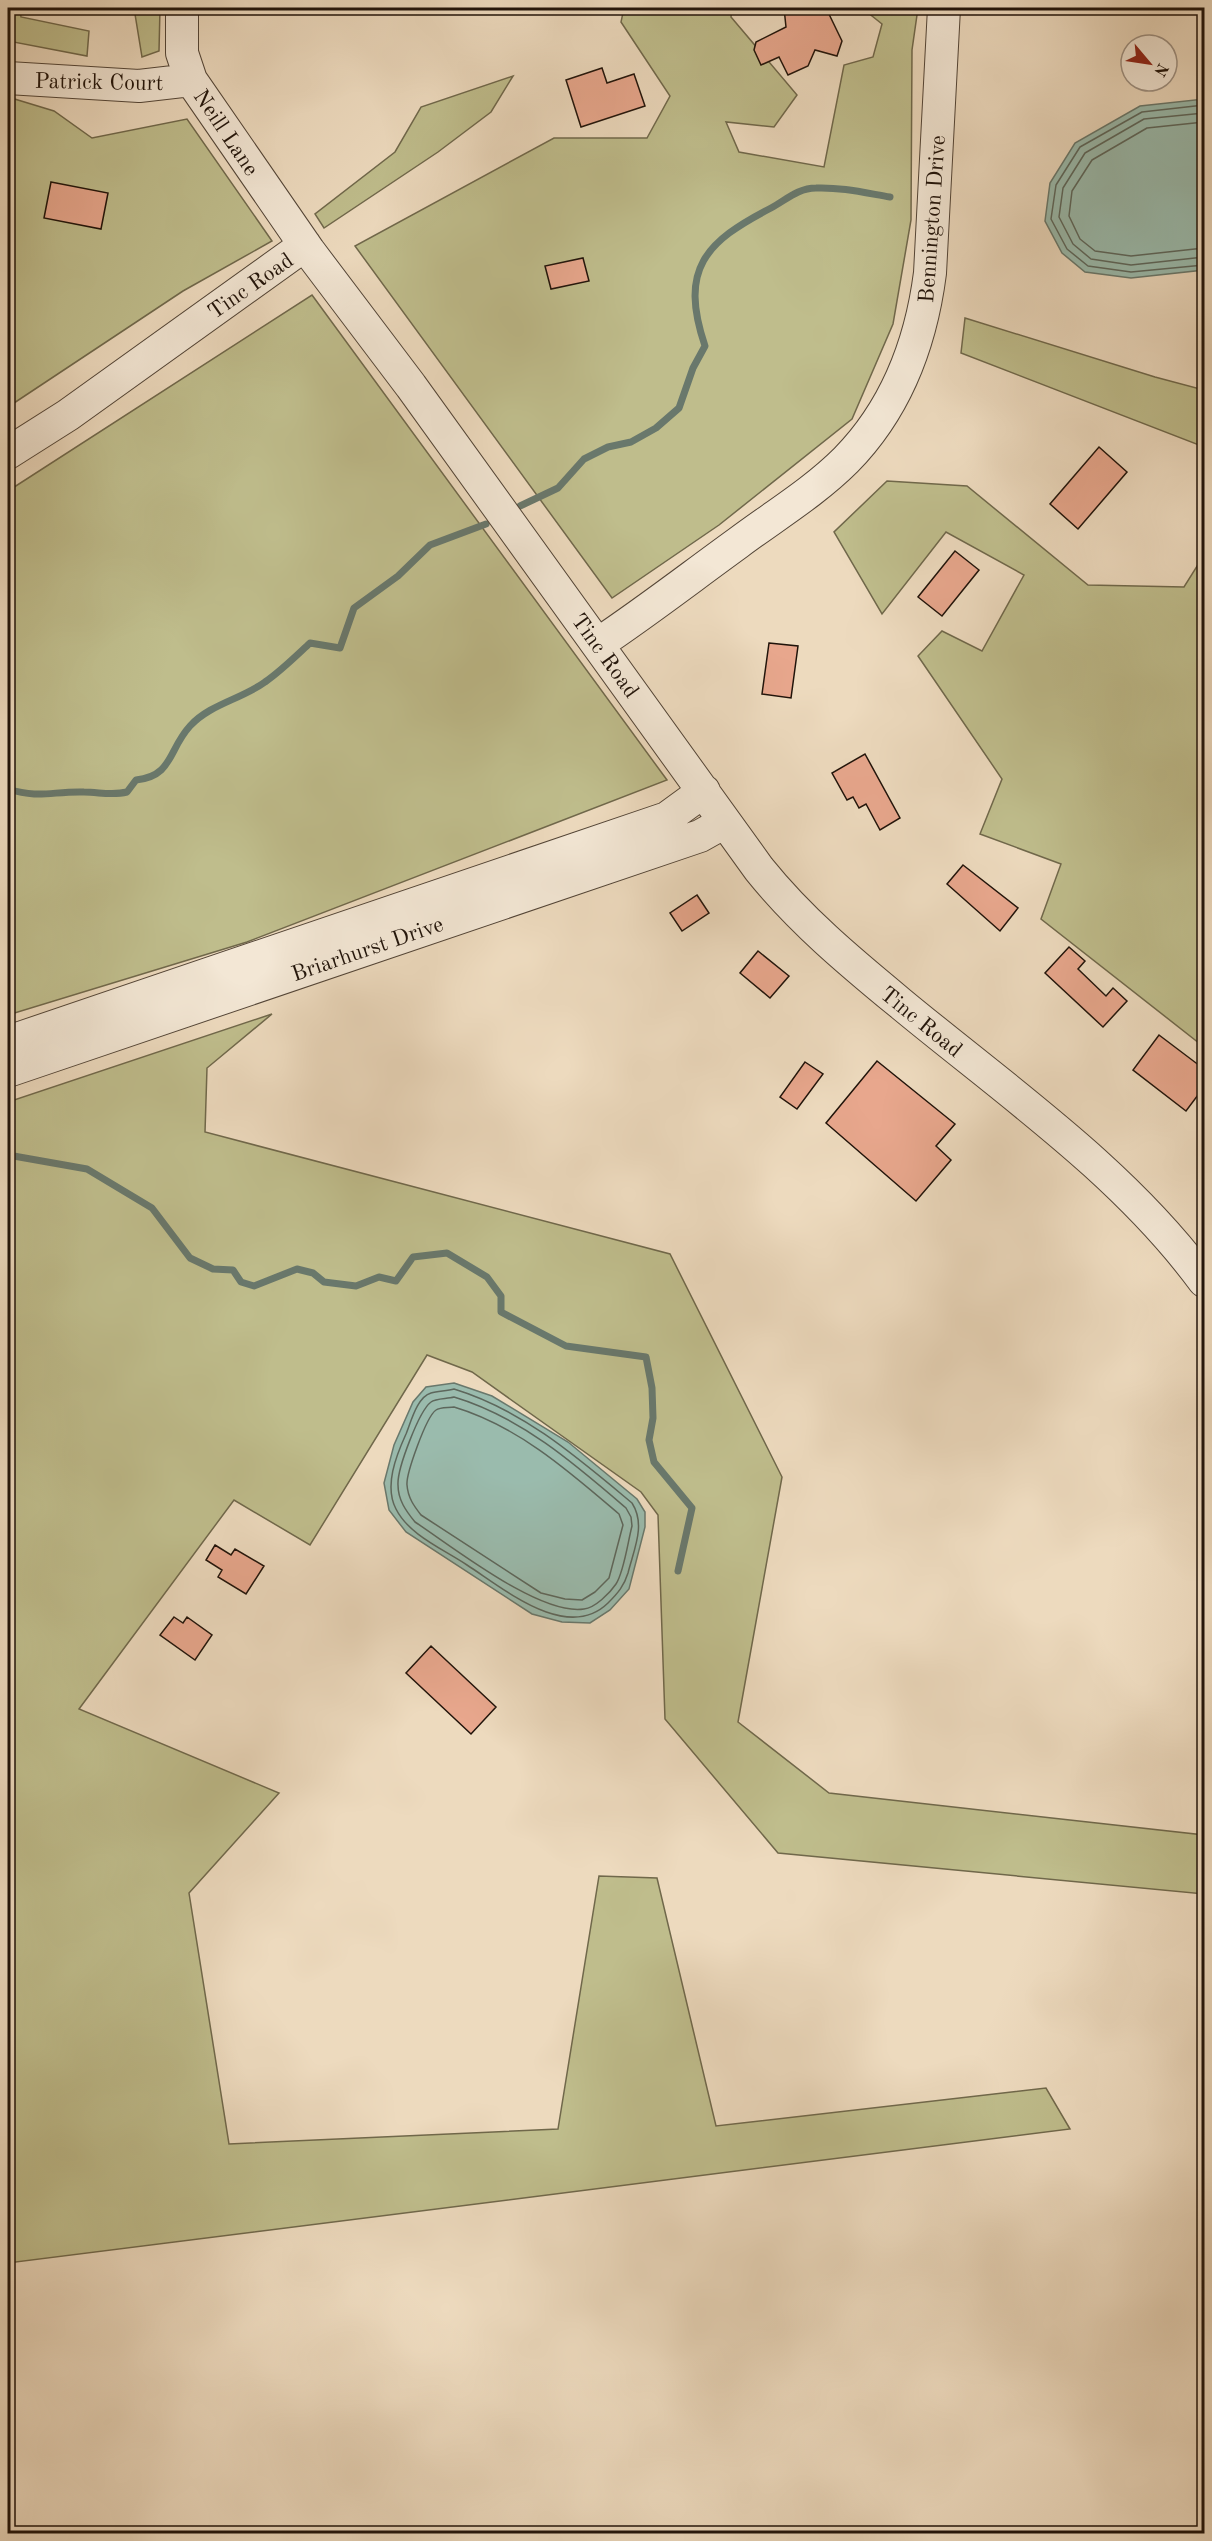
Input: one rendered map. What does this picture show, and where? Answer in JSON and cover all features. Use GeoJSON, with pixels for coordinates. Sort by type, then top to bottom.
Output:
{"type":"FeatureCollection","features":[{"type":"Feature","properties":{"kind":"street","name":"Neill Lane"},"geometry":{"type":"LineString","coordinates":[[182,8],[182,53],[191,80],[305,245]]}},
{"type":"Feature","properties":{"kind":"street","name":"Bennington Drive"},"geometry":{"type":"LineString","coordinates":[[598,644],[809,492],[846,460],[876,423],[894,393],[913,354],[925,310],[930,273],[944,8]]}},
{"type":"Feature","properties":{"kind":"street","name":"Patrick Court"},"geometry":{"type":"LineString","coordinates":[[8,78],[139,86],[191,80]]}},
{"type":"Feature","properties":{"kind":"street","name":"Tinc Road"},"geometry":{"type":"LineString","coordinates":[[8,453],[68,415],[305,245],[774,888],[818,934],[1121,1187],[1174,1242],[1204,1281]]}},
{"type":"Feature","properties":{"kind":"street","name":"Briarhurst Drive"},"geometry":{"type":"LineString","coordinates":[[8,1042],[667,818],[704,791]]}},
{"type":"Feature","properties":{"kind":"street","name":"Briarhurst Drive"},"geometry":{"type":"LineString","coordinates":[[8,1071],[700,836],[726,822]]}},
{"type":"Feature","properties":{"kind":"shaded area"},"geometry":{"type":"Polygon","coordinates":[[[8,8],[20,8],[21,17],[89,31],[87,56],[8,41],[8,8]]]}},
{"type":"Feature","properties":{"kind":"shaded area"},"geometry":{"type":"Polygon","coordinates":[[[134,8],[160,8],[159,51],[142,57],[134,8]]]}},
{"type":"Feature","properties":{"kind":"shaded area"},"geometry":{"type":"Polygon","coordinates":[[[624,8],[732,8],[731,17],[797,95],[774,127],[726,122],[739,152],[824,167],[844,65],[873,57],[882,24],[862,8],[918,8],[912,50],[911,220],[893,324],[852,419],[719,525],[612,598],[355,246],[554,138],[647,138],[670,96],[621,22],[624,8]]]}},
{"type":"Feature","properties":{"kind":"shaded area"},"geometry":{"type":"Polygon","coordinates":[[[513,76],[491,112],[438,152],[324,228],[315,214],[395,152],[421,107],[513,76]]]}},
{"type":"Feature","properties":{"kind":"shaded area"},"geometry":{"type":"Polygon","coordinates":[[[8,97],[54,111],[92,138],[187,119],[272,241],[183,291],[8,407],[8,97]]]}},
{"type":"Feature","properties":{"kind":"shaded area"},"geometry":{"type":"Polygon","coordinates":[[[312,295],[667,780],[247,942],[8,1015],[8,491],[312,295]]]}},
{"type":"Feature","properties":{"kind":"shaded area"},"geometry":{"type":"Polygon","coordinates":[[[965,318],[1204,390],[1204,447],[961,353],[965,318]]]}},
{"type":"Feature","properties":{"kind":"shaded area"},"geometry":{"type":"Polygon","coordinates":[[[887,481],[967,486],[1088,585],[1184,587],[1204,555],[1204,1047],[1041,919],[1061,864],[980,834],[1002,779],[918,656],[942,631],[982,651],[1024,575],[946,532],[882,614],[834,532],[887,481]]]}},
{"type":"Feature","properties":{"kind":"shaded area"},"geometry":{"type":"Polygon","coordinates":[[[272,1014],[207,1068],[205,1132],[670,1254],[782,1477],[738,1722],[829,1793],[1204,1835],[1204,1894],[778,1853],[665,1719],[658,1515],[641,1492],[472,1372],[427,1355],[310,1545],[234,1500],[79,1709],[279,1793],[189,1893],[229,2144],[558,2129],[599,1876],[657,1878],[716,2126],[1046,2088],[1070,2129],[8,2263],[8,1102],[272,1014]]]}},
{"type":"Feature","properties":{"kind":"water"},"geometry":{"type":"Polygon","coordinates":[[[1204,99],[1204,270],[1131,278],[1085,272],[1062,253],[1045,221],[1050,183],[1075,143],[1140,106],[1204,99]]]}},
{"type":"Feature","properties":{"kind":"water"},"geometry":{"type":"Polygon","coordinates":[[[454,1383],[492,1396],[568,1442],[637,1499],[645,1512],[645,1527],[629,1589],[610,1610],[590,1623],[562,1622],[532,1614],[406,1532],[389,1510],[384,1483],[394,1445],[413,1402],[426,1387],[454,1383]]]}},
{"type":"Feature","properties":{"kind":"building"},"geometry":{"type":"Polygon","coordinates":[[[784,8],[826,8],[842,41],[837,56],[815,50],[808,66],[788,75],[779,57],[761,65],[754,50],[756,42],[786,27],[784,8]]]}},
{"type":"Feature","properties":{"kind":"building"},"geometry":{"type":"Polygon","coordinates":[[[602,68],[607,83],[634,74],[645,106],[581,127],[566,80],[602,68]]]}},
{"type":"Feature","properties":{"kind":"building"},"geometry":{"type":"Polygon","coordinates":[[[51,182],[108,193],[101,229],[44,218],[51,182]]]}},
{"type":"Feature","properties":{"kind":"building"},"geometry":{"type":"Polygon","coordinates":[[[583,258],[589,281],[551,289],[545,266],[583,258]]]}},
{"type":"Feature","properties":{"kind":"building"},"geometry":{"type":"Polygon","coordinates":[[[1099,447],[1127,472],[1078,529],[1050,504],[1099,447]]]}},
{"type":"Feature","properties":{"kind":"building"},"geometry":{"type":"Polygon","coordinates":[[[955,551],[979,570],[942,616],[918,597],[955,551]]]}},
{"type":"Feature","properties":{"kind":"building"},"geometry":{"type":"Polygon","coordinates":[[[769,643],[798,646],[791,698],[762,694],[769,643]]]}},
{"type":"Feature","properties":{"kind":"building"},"geometry":{"type":"Polygon","coordinates":[[[865,754],[900,818],[880,830],[866,804],[859,808],[853,797],[847,800],[832,773],[865,754]]]}},
{"type":"Feature","properties":{"kind":"building"},"geometry":{"type":"Polygon","coordinates":[[[963,865],[1018,908],[1000,931],[947,884],[963,865]]]}},
{"type":"Feature","properties":{"kind":"building"},"geometry":{"type":"Polygon","coordinates":[[[697,895],[709,913],[682,931],[670,913],[697,895]]]}},
{"type":"Feature","properties":{"kind":"building"},"geometry":{"type":"Polygon","coordinates":[[[1069,947],[1085,961],[1078,969],[1106,996],[1113,988],[1127,1001],[1103,1027],[1045,973],[1069,947]]]}},
{"type":"Feature","properties":{"kind":"building"},"geometry":{"type":"Polygon","coordinates":[[[758,951],[789,976],[770,998],[740,973],[758,951]]]}},
{"type":"Feature","properties":{"kind":"building"},"geometry":{"type":"Polygon","coordinates":[[[1159,1035],[1204,1069],[1204,1087],[1186,1111],[1133,1070],[1159,1035]]]}},
{"type":"Feature","properties":{"kind":"building"},"geometry":{"type":"Polygon","coordinates":[[[877,1061],[955,1124],[936,1146],[951,1160],[916,1201],[826,1123],[877,1061]]]}},
{"type":"Feature","properties":{"kind":"building"},"geometry":{"type":"Polygon","coordinates":[[[805,1062],[823,1074],[797,1109],[780,1097],[805,1062]]]}},
{"type":"Feature","properties":{"kind":"building"},"geometry":{"type":"Polygon","coordinates":[[[215,1545],[231,1555],[235,1549],[264,1566],[246,1594],[218,1577],[222,1570],[206,1560],[215,1545]]]}},
{"type":"Feature","properties":{"kind":"building"},"geometry":{"type":"Polygon","coordinates":[[[174,1617],[183,1623],[187,1617],[212,1635],[195,1660],[160,1635],[174,1617]]]}},
{"type":"Feature","properties":{"kind":"building"},"geometry":{"type":"Polygon","coordinates":[[[431,1646],[496,1707],[471,1734],[406,1673],[431,1646]]]}},
{"type":"Feature","properties":{"kind":"waterway"},"geometry":{"type":"LineString","coordinates":[[520,506],[558,488],[584,459],[608,447],[631,442],[656,428],[679,408],[693,368],[705,346],[695,297],[697,277],[714,246],[729,233],[803,190],[844,189],[890,197]]}},
{"type":"Feature","properties":{"kind":"waterway"},"geometry":{"type":"LineString","coordinates":[[8,789],[29,794],[127,792],[136,780],[148,778],[164,767],[183,735],[198,718],[265,682],[310,643],[340,648],[354,608],[398,576],[430,545],[486,524]]}},
{"type":"Feature","properties":{"kind":"waterway"},"geometry":{"type":"LineString","coordinates":[[8,1155],[87,1169],[152,1208],[190,1258],[213,1269],[233,1270],[241,1282],[254,1286],[297,1269],[313,1273],[324,1282],[356,1286],[379,1277],[396,1281],[413,1257],[447,1253],[487,1277],[501,1296],[501,1312],[566,1346],[646,1357],[652,1388],[653,1418],[649,1440],[654,1462],[692,1508],[678,1571]]}}]}
